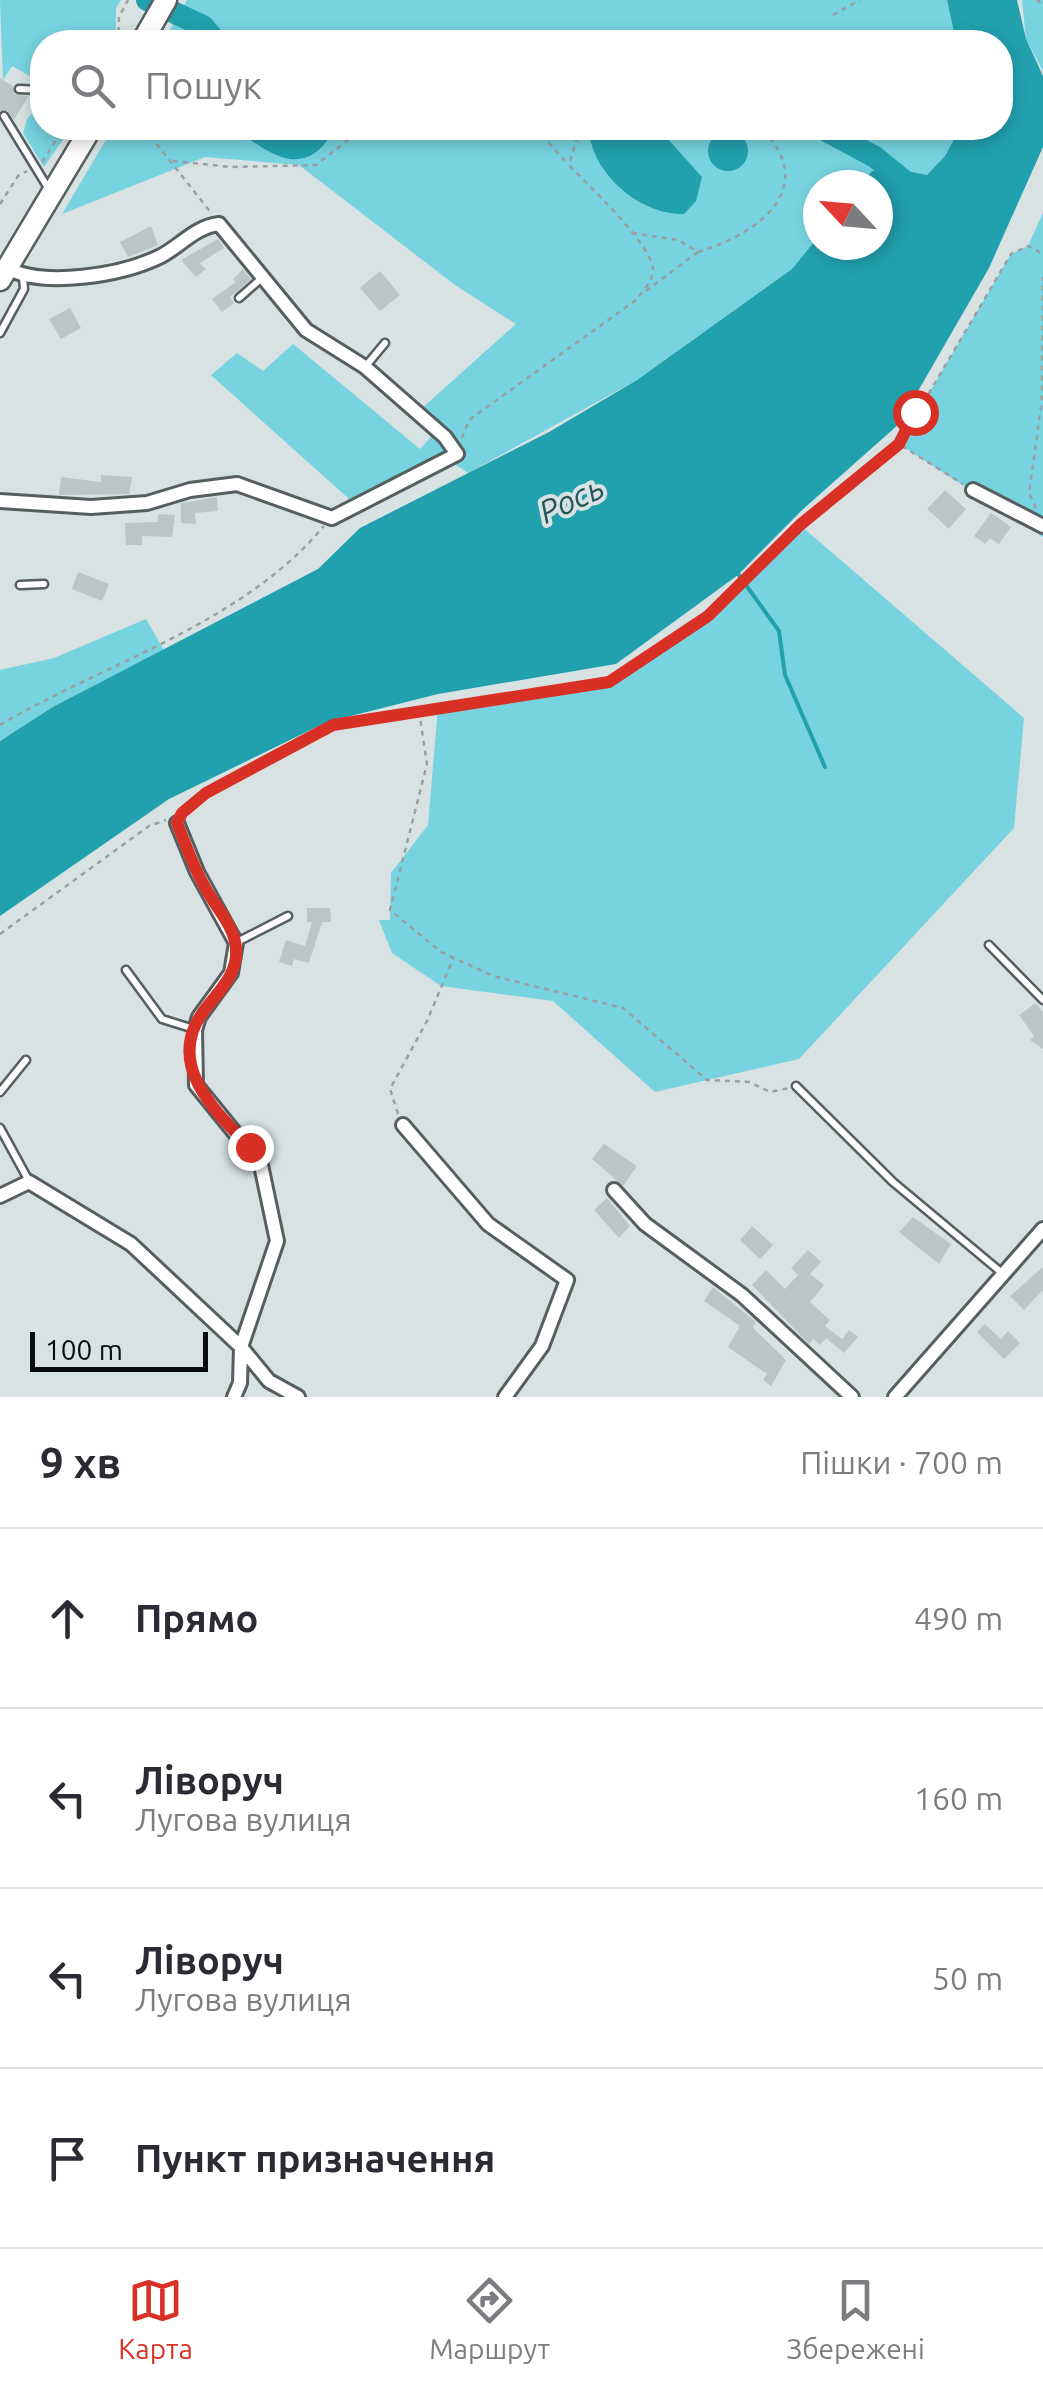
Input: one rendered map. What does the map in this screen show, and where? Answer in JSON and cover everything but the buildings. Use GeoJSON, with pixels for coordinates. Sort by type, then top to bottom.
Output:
{"type":"FeatureCollection","features":[{"type":"Feature","properties":{"kind":"main road"},"geometry":{"type":"LineString","coordinates":[[149,30],[166,0]]}},
{"type":"Feature","properties":{"kind":"main road"},"geometry":{"type":"LineString","coordinates":[[10,275],[85,140]]}},
{"type":"Feature","properties":{"kind":"street"},"geometry":{"type":"LineString","coordinates":[[0,501],[91,507],[148,502],[190,490],[237,484],[332,518],[457,454],[445,437],[364,368],[306,330],[219,224],[206,226],[158,258],[69,280],[10,275]]}},
{"type":"Feature","properties":{"kind":"street"},"geometry":{"type":"LineString","coordinates":[[973,490],[1043,526]]}},
{"type":"Feature","properties":{"kind":"street"},"geometry":{"type":"LineString","coordinates":[[177,823],[196,872],[236,943],[232,972],[198,1018],[196,1085],[261,1165],[277,1240],[241,1347],[240,1383],[234,1397]]}},
{"type":"Feature","properties":{"kind":"street"},"geometry":{"type":"LineString","coordinates":[[403,1125],[488,1224],[567,1280],[542,1346],[504,1397]]}},
{"type":"Feature","properties":{"kind":"street"},"geometry":{"type":"LineString","coordinates":[[0,1196],[30,1182],[131,1244],[241,1347],[269,1381],[298,1397]]}},
{"type":"Feature","properties":{"kind":"street"},"geometry":{"type":"LineString","coordinates":[[614,1190],[645,1224],[742,1294],[852,1397]]}},
{"type":"Feature","properties":{"kind":"street"},"geometry":{"type":"LineString","coordinates":[[895,1397],[1043,1229]]}},
{"type":"Feature","properties":{"kind":"lane"},"geometry":{"type":"LineString","coordinates":[[19,89],[30,89]]}},
{"type":"Feature","properties":{"kind":"lane"},"geometry":{"type":"LineString","coordinates":[[4,116],[52,193]]}},
{"type":"Feature","properties":{"kind":"lane"},"geometry":{"type":"LineString","coordinates":[[0,333],[24,289],[10,275]]}},
{"type":"Feature","properties":{"kind":"lane"},"geometry":{"type":"LineString","coordinates":[[239,298],[264,276]]}},
{"type":"Feature","properties":{"kind":"lane"},"geometry":{"type":"LineString","coordinates":[[364,368],[385,343]]}},
{"type":"Feature","properties":{"kind":"lane"},"geometry":{"type":"LineString","coordinates":[[20,586],[44,584]]}},
{"type":"Feature","properties":{"kind":"lane"},"geometry":{"type":"LineString","coordinates":[[236,943],[288,916]]}},
{"type":"Feature","properties":{"kind":"lane"},"geometry":{"type":"LineString","coordinates":[[989,945],[1043,1000]]}},
{"type":"Feature","properties":{"kind":"lane"},"geometry":{"type":"LineString","coordinates":[[126,970],[162,1019],[195,1030]]}},
{"type":"Feature","properties":{"kind":"lane"},"geometry":{"type":"LineString","coordinates":[[0,1092],[26,1060]]}},
{"type":"Feature","properties":{"kind":"lane"},"geometry":{"type":"LineString","coordinates":[[796,1086],[894,1182],[1002,1274]]}},
{"type":"Feature","properties":{"kind":"lane"},"geometry":{"type":"LineString","coordinates":[[0,1128],[30,1182]]}},
{"type":"Feature","properties":{"kind":"path"},"geometry":{"type":"LineString","coordinates":[[120,30],[128,0]]}},
{"type":"Feature","properties":{"kind":"path"},"geometry":{"type":"LineString","coordinates":[[833,15],[860,0]]}},
{"type":"Feature","properties":{"kind":"path"},"geometry":{"type":"LineString","coordinates":[[1036,0],[1043,4]]}},
{"type":"Feature","properties":{"kind":"path"},"geometry":{"type":"LineString","coordinates":[[155,140],[219,224]]}},
{"type":"Feature","properties":{"kind":"path"},"geometry":{"type":"LineString","coordinates":[[173,161],[231,167],[316,165],[348,140]]}},
{"type":"Feature","properties":{"kind":"path"},"geometry":{"type":"LineString","coordinates":[[545,140],[649,252],[652,272],[636,300]]}},
{"type":"Feature","properties":{"kind":"path"},"geometry":{"type":"LineString","coordinates":[[569,165],[576,140]]}},
{"type":"Feature","properties":{"kind":"path"},"geometry":{"type":"LineString","coordinates":[[457,454],[468,420],[698,252],[734,241],[769,217],[786,181],[780,146],[774,140]]}},
{"type":"Feature","properties":{"kind":"path"},"geometry":{"type":"LineString","coordinates":[[630,233],[678,240],[698,252]]}},
{"type":"Feature","properties":{"kind":"path"},"geometry":{"type":"LineString","coordinates":[[0,934],[149,826],[168,820],[177,823],[182,813],[206,793],[333,725],[609,682],[708,616],[800,525],[899,444],[1011,254],[1028,246],[1043,254]]}},
{"type":"Feature","properties":{"kind":"path"},"geometry":{"type":"LineString","coordinates":[[1036,508],[1028,493],[1042,400],[1043,277]]}},
{"type":"Feature","properties":{"kind":"path"},"geometry":{"type":"LineString","coordinates":[[899,444],[973,490]]}},
{"type":"Feature","properties":{"kind":"path"},"geometry":{"type":"LineString","coordinates":[[0,725],[151,649],[229,604],[294,562],[332,518]]}},
{"type":"Feature","properties":{"kind":"path"},"geometry":{"type":"LineString","coordinates":[[419,710],[426,764],[390,910],[454,958],[493,976],[623,1008],[707,1080],[749,1082],[770,1092],[796,1086]]}},
{"type":"Feature","properties":{"kind":"path"},"geometry":{"type":"LineString","coordinates":[[0,718],[8,720]]}},
{"type":"Feature","properties":{"kind":"path"},"geometry":{"type":"LineString","coordinates":[[403,1125],[390,1089],[436,1004],[454,958]]}},
{"type":"Feature","properties":{"kind":"shaded area"},"geometry":{"type":"Polygon","coordinates":[[[0,0],[121,0],[116,8],[116,30],[30,30],[30,76],[12,66],[3,80],[0,0]]]}},
{"type":"Feature","properties":{"kind":"shaded area"},"geometry":{"type":"Polygon","coordinates":[[[187,0],[947,0],[953,30],[170,30],[187,0]]]}},
{"type":"Feature","properties":{"kind":"shaded area"},"geometry":{"type":"Polygon","coordinates":[[[1022,0],[1043,0],[1043,71],[1026,39],[1022,0]]]}},
{"type":"Feature","properties":{"kind":"shaded area"},"geometry":{"type":"Polygon","coordinates":[[[30,116],[30,140],[63,140],[44,167],[23,133],[30,116]]]}},
{"type":"Feature","properties":{"kind":"shaded area"},"geometry":{"type":"Polygon","coordinates":[[[106,140],[954,140],[927,175],[897,169],[803,170],[803,255],[792,269],[637,380],[468,473],[444,457],[349,499],[211,375],[237,353],[263,371],[293,344],[420,449],[431,437],[412,417],[516,324],[455,285],[299,165],[205,157],[62,214],[106,140]]]}},
{"type":"Feature","properties":{"kind":"shaded area"},"geometry":{"type":"Polygon","coordinates":[[[1043,213],[1043,537],[899,444],[1011,254],[1028,246],[1043,213]]]}},
{"type":"Feature","properties":{"kind":"shaded area"},"geometry":{"type":"Polygon","coordinates":[[[800,525],[1024,718],[1014,828],[799,1059],[655,1092],[553,1001],[441,986],[392,953],[379,920],[390,920],[391,873],[428,825],[438,707],[609,682],[708,616],[800,525]]]}},
{"type":"Feature","properties":{"kind":"shaded area"},"geometry":{"type":"Polygon","coordinates":[[[146,619],[165,652],[54,707],[0,741],[0,670],[54,658],[146,619]]]}},
{"type":"Feature","properties":{"kind":"water","name":"Рось"},"geometry":{"type":"Polygon","coordinates":[[[947,0],[1017,0],[1026,39],[1043,76],[1043,147],[989,268],[899,424],[801,511],[738,575],[616,664],[438,694],[327,722],[169,799],[0,916],[0,741],[53,707],[318,569],[360,528],[549,432],[637,380],[792,269],[803,255],[803,260],[893,260],[893,170],[884,170],[897,169],[927,175],[954,140],[1013,140],[1013,30],[953,30],[947,0]]]}},
{"type":"Feature","properties":{"kind":"water"},"geometry":{"type":"Polygon","coordinates":[[[591,140],[669,140],[702,177],[696,201],[684,214],[668,213],[638,201],[612,180],[591,140]]]}},
{"type":"Feature","properties":{"kind":"water"},"geometry":{"type":"Polygon","coordinates":[[[712,140],[747,143],[747,159],[736,170],[720,170],[709,159],[712,140]]]}},
{"type":"Feature","properties":{"kind":"waterway"},"geometry":{"type":"LineString","coordinates":[[147,0],[206,30]]}},
{"type":"Feature","properties":{"kind":"waterway"},"geometry":{"type":"LineString","coordinates":[[271,140],[290,148],[314,140]]}},
{"type":"Feature","properties":{"kind":"waterway"},"geometry":{"type":"LineString","coordinates":[[843,140],[875,157],[913,188]]}},
{"type":"Feature","properties":{"kind":"waterway"},"geometry":{"type":"LineString","coordinates":[[738,574],[779,631],[785,675],[825,767]]}},
{"type":"Feature","properties":{"kind":"route"},"geometry":{"type":"LineString","coordinates":[[250,1147],[210,1107],[193,1073],[192,1046],[198,1018],[232,972],[236,943],[196,872],[177,823],[182,813],[206,793],[333,725],[609,682],[708,616],[800,525],[899,444],[915,412]]}}]}
